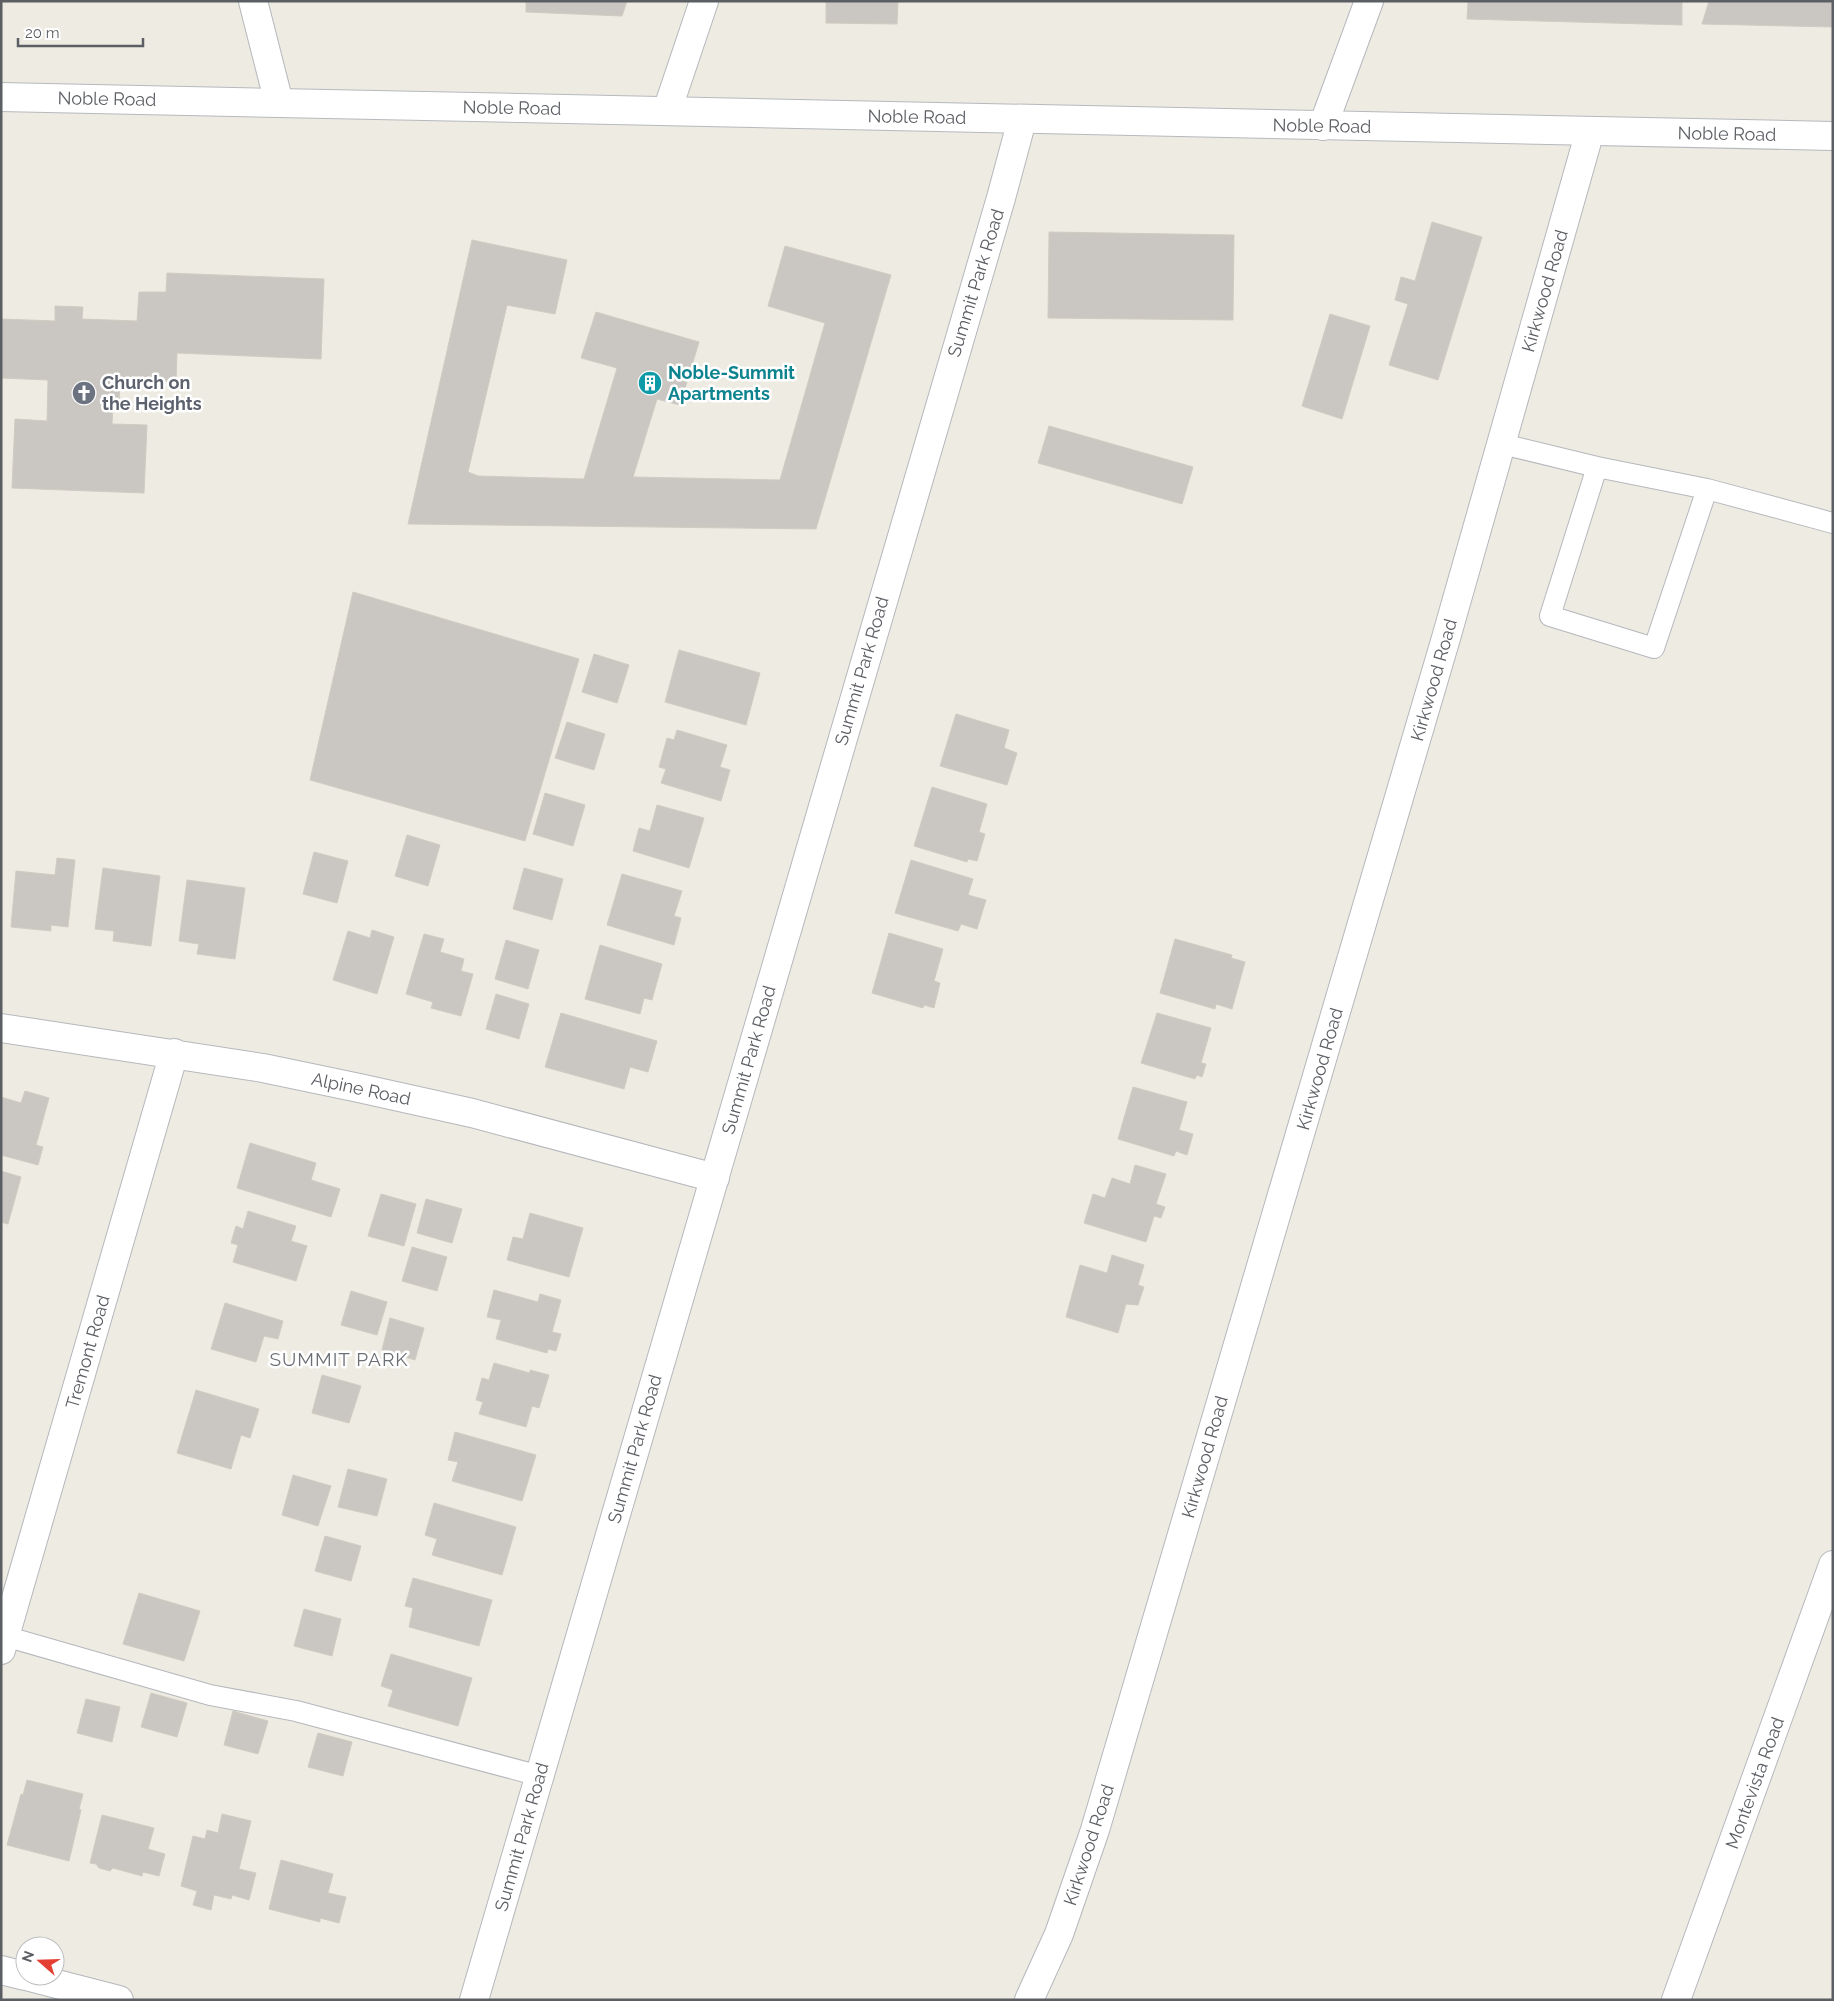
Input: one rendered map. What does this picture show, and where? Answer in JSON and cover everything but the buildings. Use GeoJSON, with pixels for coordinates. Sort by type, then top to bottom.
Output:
{"type":"FeatureCollection","features":[{"type":"Feature","properties":{"kind":"street"},"geometry":{"type":"LineString","coordinates":[[253,1],[279,103]]}},
{"type":"Feature","properties":{"kind":"street"},"geometry":{"type":"LineString","coordinates":[[667,111],[704,1]]}},
{"type":"Feature","properties":{"kind":"street"},"geometry":{"type":"LineString","coordinates":[[1323,126],[1369,1]]}},
{"type":"Feature","properties":{"kind":"street","name":"Noble Road"},"geometry":{"type":"LineString","coordinates":[[1,97],[1833,136]]}},
{"type":"Feature","properties":{"kind":"street","name":"Summit Park Road"},"geometry":{"type":"LineString","coordinates":[[474,2000],[1004,189],[1022,120]]}},
{"type":"Feature","properties":{"kind":"street","name":"Kirkwood Road"},"geometry":{"type":"LineString","coordinates":[[1029,2000],[1059,1934],[1095,1830],[1502,444],[1590,130]]}},
{"type":"Feature","properties":{"kind":"street","name":"Alpine Road"},"geometry":{"type":"LineString","coordinates":[[1,1028],[263,1068],[393,1095],[715,1178]]}},
{"type":"Feature","properties":{"kind":"street","name":"Tremont Road"},"geometry":{"type":"LineString","coordinates":[[3,1640],[174,1053]]}},
{"type":"Feature","properties":{"kind":"street","name":"Montevista Road"},"geometry":{"type":"LineString","coordinates":[[1676,2000],[1833,1565]]}},
{"type":"Feature","properties":{"kind":"street"},"geometry":{"type":"LineString","coordinates":[[1,1970],[15,1974]]}},
{"type":"Feature","properties":{"kind":"street"},"geometry":{"type":"LineString","coordinates":[[64,1986],[119,2000]]}},
{"type":"Feature","properties":{"kind":"lane"},"geometry":{"type":"LineString","coordinates":[[1502,444],[1597,467],[1707,489],[1833,523]]}},
{"type":"Feature","properties":{"kind":"lane"},"geometry":{"type":"LineString","coordinates":[[1597,467],[1550,616],[1654,648],[1707,489]]}},
{"type":"Feature","properties":{"kind":"lane"},"geometry":{"type":"LineString","coordinates":[[3,1640],[210,1695],[296,1711],[540,1776]]}},
{"type":"Feature","properties":{"kind":"place","name":"Noble-Summit Apartments"},"geometry":{"type":"Point","coordinates":[650,383]}},
{"type":"Feature","properties":{"kind":"place","name":"Church on the Heights"},"geometry":{"type":"Point","coordinates":[84,393]}},
{"type":"Feature","properties":{"kind":"district","name":"SUMMIT PARK"},"geometry":{"type":"Point","coordinates":[339,1359]}}]}
